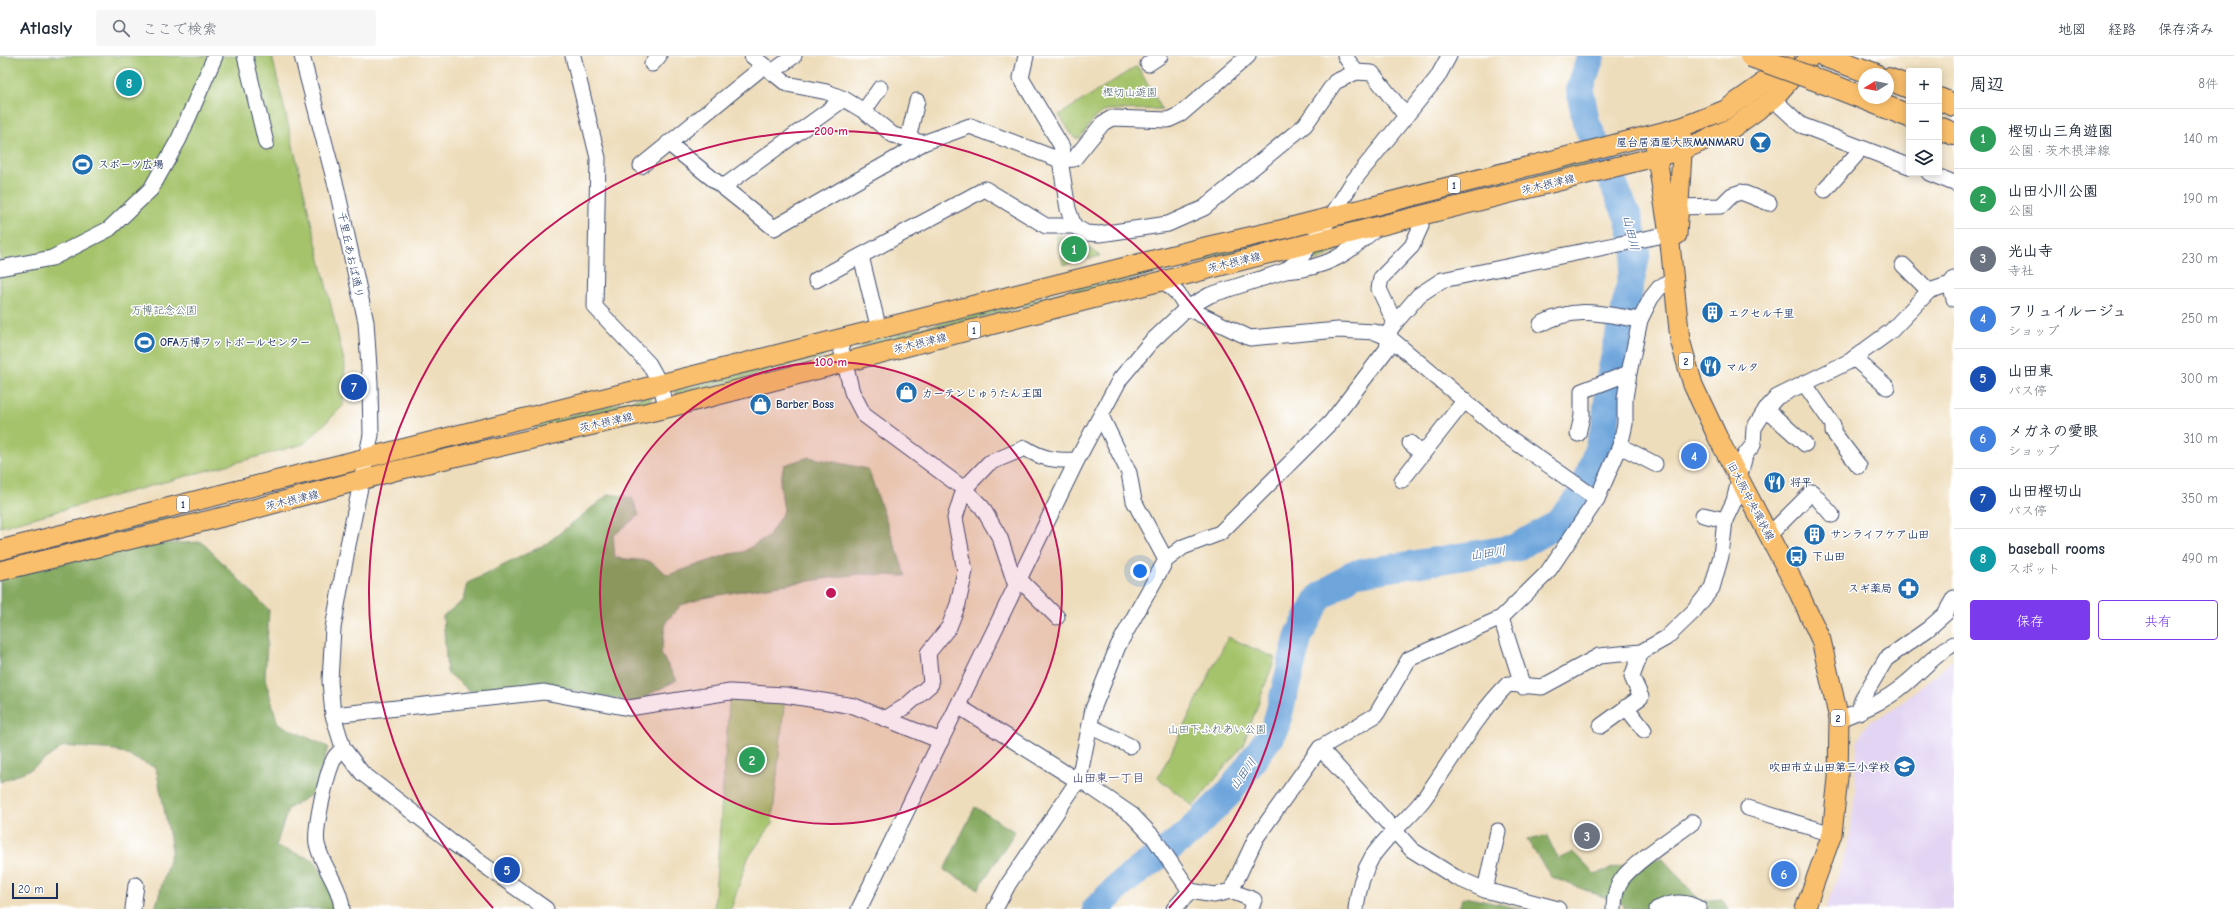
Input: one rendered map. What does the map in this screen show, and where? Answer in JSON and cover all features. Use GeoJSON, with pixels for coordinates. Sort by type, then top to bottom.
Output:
{"type":"FeatureCollection","features":[{"type":"Feature","properties":{"kind":"highway"},"geometry":{"type":"LineString","coordinates":[[1751,56],[1906,115]]}},
{"type":"Feature","properties":{"kind":"highway"},"geometry":{"type":"LineString","coordinates":[[1825,56],[1858,68]]}},
{"type":"Feature","properties":{"kind":"highway"},"geometry":{"type":"LineString","coordinates":[[1894,81],[1906,86]]}},
{"type":"Feature","properties":{"kind":"highway"},"geometry":{"type":"LineString","coordinates":[[1942,100],[1954,105]]}},
{"type":"Feature","properties":{"kind":"highway"},"geometry":{"type":"LineString","coordinates":[[1942,129],[1954,134]]}},
{"type":"Feature","properties":{"kind":"main road","name":"茨木摂津線"},"geometry":{"type":"LineString","coordinates":[[0,550],[1209,246],[1331,217],[1623,140],[1682,126],[1725,110],[1762,84],[1785,56]]}},
{"type":"Feature","properties":{"kind":"main road","name":"茨木摂津線"},"geometry":{"type":"LineString","coordinates":[[0,571],[239,513],[394,471],[667,408],[1683,150],[1734,127],[1773,99],[1811,56]]}},
{"type":"Feature","properties":{"kind":"main road","name":"旧大阪中央環状線"},"geometry":{"type":"LineString","coordinates":[[1674,278],[1683,150],[1682,126]]}},
{"type":"Feature","properties":{"kind":"main road","name":"旧大阪中央環状線"},"geometry":{"type":"LineString","coordinates":[[1652,134],[1658,156],[1670,234],[1680,340],[1693,385],[1821,640],[1839,719],[1838,778],[1832,834],[1805,909]]}},
{"type":"Feature","properties":{"kind":"street"},"geometry":{"type":"LineString","coordinates":[[0,268],[52,258],[109,230],[151,189],[179,140],[215,56]]}},
{"type":"Feature","properties":{"kind":"street"},"geometry":{"type":"LineString","coordinates":[[245,56],[266,143]]}},
{"type":"Feature","properties":{"kind":"street","name":"千里丘あおば通り"},"geometry":{"type":"LineString","coordinates":[[302,56],[337,190],[366,322],[371,434],[361,480],[334,628],[330,681],[334,715],[343,748]]}},
{"type":"Feature","properties":{"kind":"street"},"geometry":{"type":"LineString","coordinates":[[573,56],[598,158],[595,308],[649,364],[660,384],[667,408]]}},
{"type":"Feature","properties":{"kind":"street"},"geometry":{"type":"LineString","coordinates":[[752,56],[787,84],[827,92],[844,99],[864,111],[893,135],[916,141]]}},
{"type":"Feature","properties":{"kind":"street"},"geometry":{"type":"LineString","coordinates":[[641,166],[668,143],[768,69],[794,56]]}},
{"type":"Feature","properties":{"kind":"street"},"geometry":{"type":"LineString","coordinates":[[1026,56],[1021,78],[1062,147],[1060,160],[1068,209],[1074,226]]}},
{"type":"Feature","properties":{"kind":"street"},"geometry":{"type":"LineString","coordinates":[[668,143],[774,228],[916,141],[970,126],[1060,160],[1074,159],[1103,123],[1112,118],[1168,120],[1181,114],[1248,56]]}},
{"type":"Feature","properties":{"kind":"street"},"geometry":{"type":"LineString","coordinates":[[1345,56],[1356,72]]}},
{"type":"Feature","properties":{"kind":"street"},"geometry":{"type":"LineString","coordinates":[[1285,271],[1299,260],[1331,217],[1354,180],[1438,78],[1449,56]]}},
{"type":"Feature","properties":{"kind":"street"},"geometry":{"type":"LineString","coordinates":[[816,280],[985,189],[1046,226],[1074,226],[1086,233],[1100,234],[1168,224],[1204,208],[1305,125],[1336,82],[1356,72],[1372,73],[1406,116]]}},
{"type":"Feature","properties":{"kind":"street"},"geometry":{"type":"LineString","coordinates":[[864,111],[880,88]]}},
{"type":"Feature","properties":{"kind":"street"},"geometry":{"type":"LineString","coordinates":[[723,187],[844,99]]}},
{"type":"Feature","properties":{"kind":"street"},"geometry":{"type":"LineString","coordinates":[[1773,99],[1801,125],[1906,165]]}},
{"type":"Feature","properties":{"kind":"street"},"geometry":{"type":"LineString","coordinates":[[916,141],[917,101]]}},
{"type":"Feature","properties":{"kind":"street"},"geometry":{"type":"LineString","coordinates":[[1825,190],[1856,155],[1858,147]]}},
{"type":"Feature","properties":{"kind":"street"},"geometry":{"type":"LineString","coordinates":[[1937,176],[1954,182]]}},
{"type":"Feature","properties":{"kind":"street"},"geometry":{"type":"LineString","coordinates":[[1680,207],[1721,206],[1732,195],[1741,192],[1769,203]]}},
{"type":"Feature","properties":{"kind":"street"},"geometry":{"type":"LineString","coordinates":[[1395,322],[1379,289],[1381,278],[1412,246],[1421,226]]}},
{"type":"Feature","properties":{"kind":"street"},"geometry":{"type":"LineString","coordinates":[[859,909],[1077,460],[1120,380],[1150,343],[1187,308],[1216,293],[1285,271],[1307,270],[1322,265],[1357,246],[1377,227]]}},
{"type":"Feature","properties":{"kind":"street"},"geometry":{"type":"LineString","coordinates":[[995,909],[1009,883],[1079,779],[1093,709],[1118,646],[1166,560],[1183,547],[1220,533],[1226,528],[1331,422],[1387,349],[1390,338],[1390,330],[1395,322],[1419,296],[1442,280],[1670,234]]}},
{"type":"Feature","properties":{"kind":"street"},"geometry":{"type":"LineString","coordinates":[[861,256],[878,330]]}},
{"type":"Feature","properties":{"kind":"street"},"geometry":{"type":"LineString","coordinates":[[1903,265],[1929,291]]}},
{"type":"Feature","properties":{"kind":"street"},"geometry":{"type":"LineString","coordinates":[[1231,891],[1256,838],[1320,748],[1376,715],[1409,658],[1502,618],[1532,590],[1547,573],[1597,500],[1620,446],[1625,424],[1625,398],[1640,320],[1651,298],[1660,288],[1674,278]]}},
{"type":"Feature","properties":{"kind":"street"},"geometry":{"type":"LineString","coordinates":[[1164,281],[1178,294],[1187,308],[1250,338],[1338,330],[1376,332],[1390,338],[1504,434],[1597,500]]}},
{"type":"Feature","properties":{"kind":"street"},"geometry":{"type":"LineString","coordinates":[[1356,909],[1359,885],[1372,857],[1395,829],[1422,801],[1493,700],[1508,684],[1523,687],[1542,687],[1598,656],[1641,652],[1666,638],[1693,612],[1712,588],[1721,556],[1725,520],[1734,501],[1745,455],[1753,445],[1754,428],[1766,409],[1777,397],[1854,358],[1891,331],[1929,291],[1952,282],[1954,299]]}},
{"type":"Feature","properties":{"kind":"street"},"geometry":{"type":"LineString","coordinates":[[1541,324],[1558,315],[1577,312],[1606,314],[1640,320]]}},
{"type":"Feature","properties":{"kind":"street"},"geometry":{"type":"LineString","coordinates":[[839,340],[852,392],[864,415],[964,489],[982,507],[1000,538],[1018,582],[1057,617]]}},
{"type":"Feature","properties":{"kind":"street"},"geometry":{"type":"LineString","coordinates":[[1854,358],[1887,387]]}},
{"type":"Feature","properties":{"kind":"street"},"geometry":{"type":"LineString","coordinates":[[1578,434],[1582,416],[1582,391],[1629,373]]}},
{"type":"Feature","properties":{"kind":"street"},"geometry":{"type":"LineString","coordinates":[[1804,383],[1833,425],[1833,432],[1858,466]]}},
{"type":"Feature","properties":{"kind":"street"},"geometry":{"type":"LineString","coordinates":[[1402,480],[1465,400]]}},
{"type":"Feature","properties":{"kind":"street"},"geometry":{"type":"LineString","coordinates":[[1766,409],[1805,444]]}},
{"type":"Feature","properties":{"kind":"street"},"geometry":{"type":"LineString","coordinates":[[1101,416],[1129,473],[1134,501],[1166,560]]}},
{"type":"Feature","properties":{"kind":"street"},"geometry":{"type":"LineString","coordinates":[[1410,443],[1422,454]]}},
{"type":"Feature","properties":{"kind":"street"},"geometry":{"type":"LineString","coordinates":[[1620,446],[1656,464]]}},
{"type":"Feature","properties":{"kind":"street"},"geometry":{"type":"LineString","coordinates":[[885,718],[906,706],[931,684],[928,653],[949,627],[958,604],[965,572],[955,518],[964,489],[989,462],[1025,448],[1039,457],[1056,461],[1077,460]]}},
{"type":"Feature","properties":{"kind":"street"},"geometry":{"type":"LineString","coordinates":[[1769,535],[1812,492],[1832,515]]}},
{"type":"Feature","properties":{"kind":"street"},"geometry":{"type":"LineString","coordinates":[[1703,516],[1725,520]]}},
{"type":"Feature","properties":{"kind":"street"},"geometry":{"type":"LineString","coordinates":[[1859,712],[1862,699],[1886,659],[1945,614],[1954,598]]}},
{"type":"Feature","properties":{"kind":"street"},"geometry":{"type":"LineString","coordinates":[[1502,618],[1523,687]]}},
{"type":"Feature","properties":{"kind":"street"},"geometry":{"type":"LineString","coordinates":[[1839,719],[1869,709],[1904,686],[1943,650],[1954,644]]}},
{"type":"Feature","properties":{"kind":"street"},"geometry":{"type":"LineString","coordinates":[[1601,726],[1640,697],[1632,677],[1641,652]]}},
{"type":"Feature","properties":{"kind":"street"},"geometry":{"type":"LineString","coordinates":[[334,715],[544,692],[629,708],[730,692],[785,695],[854,706],[941,741]]}},
{"type":"Feature","properties":{"kind":"street"},"geometry":{"type":"LineString","coordinates":[[958,706],[1070,776],[1079,779],[1132,815],[1154,838],[1190,891],[1214,895],[1231,891],[1254,900],[1251,909]]}},
{"type":"Feature","properties":{"kind":"street"},"geometry":{"type":"LineString","coordinates":[[1626,707],[1644,730]]}},
{"type":"Feature","properties":{"kind":"street"},"geometry":{"type":"LineString","coordinates":[[1090,726],[1130,746]]}},
{"type":"Feature","properties":{"kind":"street"},"geometry":{"type":"LineString","coordinates":[[342,909],[341,896],[317,843],[317,826],[330,769],[335,758],[343,748],[362,773],[450,841],[546,909]]}},
{"type":"Feature","properties":{"kind":"street"},"geometry":{"type":"LineString","coordinates":[[1320,748],[1395,829],[1412,850],[1455,877],[1485,890],[1558,909]]}},
{"type":"Feature","properties":{"kind":"street"},"geometry":{"type":"LineString","coordinates":[[1748,808],[1832,834]]}},
{"type":"Feature","properties":{"kind":"street"},"geometry":{"type":"LineString","coordinates":[[1614,909],[1615,897],[1621,879],[1693,822]]}},
{"type":"Feature","properties":{"kind":"street"},"geometry":{"type":"LineString","coordinates":[[1485,890],[1498,831]]}},
{"type":"Feature","properties":{"kind":"street"},"geometry":{"type":"LineString","coordinates":[[133,909],[136,885]]}},
{"type":"Feature","properties":{"kind":"street"},"geometry":{"type":"LineString","coordinates":[[1174,909],[1190,891]]}},
{"type":"Feature","properties":{"kind":"street"},"geometry":{"type":"LineString","coordinates":[[1658,909],[1672,903],[1691,904],[1699,909]]}},
{"type":"Feature","properties":{"kind":"shaded area","name":"吹田市立山田第三小学校"},"geometry":{"type":"Polygon","coordinates":[[[1954,659],[1954,909],[1826,909],[1849,843],[1855,793],[1857,741],[1867,724],[1898,706],[1954,659]]]}},
{"type":"Feature","properties":{"kind":"green space","name":"万博記念公園"},"geometry":{"type":"Polygon","coordinates":[[[0,56],[272,56],[345,365],[343,406],[304,444],[0,527],[0,56]]]}},
{"type":"Feature","properties":{"kind":"green space","name":"樫切山遊園"},"geometry":{"type":"Polygon","coordinates":[[[1137,66],[1162,109],[1107,110],[1095,117],[1080,138],[1074,138],[1059,115],[1137,66]]]}},
{"type":"Feature","properties":{"kind":"green space"},"geometry":{"type":"Polygon","coordinates":[[[1619,152],[1621,157],[1472,194],[1455,195],[1454,193],[1619,152]]]}},
{"type":"Feature","properties":{"kind":"green space"},"geometry":{"type":"Polygon","coordinates":[[[1056,235],[1079,241],[1100,256],[1063,265],[1056,235]]]}},
{"type":"Feature","properties":{"kind":"green space"},"geometry":{"type":"Polygon","coordinates":[[[1273,239],[1275,243],[857,348],[855,345],[1273,239]]]}},
{"type":"Feature","properties":{"kind":"green space"},"geometry":{"type":"Polygon","coordinates":[[[1336,247],[1338,250],[1317,261],[1314,256],[1320,251],[1336,247]]]}},
{"type":"Feature","properties":{"kind":"green space"},"geometry":{"type":"Polygon","coordinates":[[[822,352],[825,353],[823,357],[677,395],[675,391],[822,352]]]}},
{"type":"Feature","properties":{"kind":"green space"},"geometry":{"type":"Polygon","coordinates":[[[652,396],[650,401],[537,429],[535,428],[536,424],[652,396]]]}},
{"type":"Feature","properties":{"kind":"green space"},"geometry":{"type":"Polygon","coordinates":[[[809,457],[868,469],[906,576],[858,574],[746,590],[704,598],[681,605],[666,622],[661,654],[677,680],[635,702],[542,684],[470,691],[447,672],[443,616],[464,600],[468,583],[546,544],[609,494],[632,498],[639,515],[613,536],[615,558],[649,561],[668,575],[729,554],[743,552],[769,535],[784,511],[780,482],[784,465],[809,457]]]}},
{"type":"Feature","properties":{"kind":"green space"},"geometry":{"type":"Polygon","coordinates":[[[169,516],[170,522],[0,564],[0,558],[169,516]]]}},
{"type":"Feature","properties":{"kind":"green space"},"geometry":{"type":"Polygon","coordinates":[[[202,542],[269,610],[265,678],[278,724],[328,747],[314,793],[288,809],[276,846],[314,860],[344,909],[155,909],[172,849],[156,768],[116,750],[64,746],[31,769],[0,782],[0,579],[137,545],[202,542]]]}},
{"type":"Feature","properties":{"kind":"green space","name":"山田下ふれあい公園"},"geometry":{"type":"Polygon","coordinates":[[[1228,637],[1275,658],[1243,745],[1193,806],[1158,778],[1228,637]]]}},
{"type":"Feature","properties":{"kind":"green space"},"geometry":{"type":"Polygon","coordinates":[[[730,692],[785,695],[772,824],[748,858],[731,909],[714,909],[730,692]]]}},
{"type":"Feature","properties":{"kind":"green space"},"geometry":{"type":"Polygon","coordinates":[[[975,807],[1015,832],[978,889],[944,870],[975,807]]]}},
{"type":"Feature","properties":{"kind":"green space"},"geometry":{"type":"Polygon","coordinates":[[[1547,836],[1558,859],[1573,852],[1594,874],[1633,862],[1663,859],[1700,901],[1722,899],[1728,909],[1624,909],[1622,904],[1551,877],[1527,840],[1547,836]]]}},
{"type":"Feature","properties":{"kind":"green space"},"geometry":{"type":"Polygon","coordinates":[[[1464,897],[1523,909],[1458,909],[1464,897]]]}},
{"type":"Feature","properties":{"kind":"waterway","name":"山田川"},"geometry":{"type":"LineString","coordinates":[[1096,909],[1122,883],[1189,833],[1229,793],[1275,729],[1299,635],[1319,598],[1353,574],[1515,548],[1556,525],[1582,495],[1605,429],[1610,378],[1637,252],[1628,217],[1586,122],[1580,90],[1591,56]]}},
{"type":"Feature","properties":{"kind":"place","name":"baseball rooms"},"geometry":{"type":"Point","coordinates":[129,83]}},
{"type":"Feature","properties":{"kind":"place","name":"屋台居酒屋大阪MANMARU"},"geometry":{"type":"Point","coordinates":[1760,142]}},
{"type":"Feature","properties":{"kind":"place","name":"スポーツ広場"},"geometry":{"type":"Point","coordinates":[83,164]}},
{"type":"Feature","properties":{"kind":"place","name":"樫切山三角遊園"},"geometry":{"type":"Point","coordinates":[1074,249]}},
{"type":"Feature","properties":{"kind":"place","name":"エクセル千里"},"geometry":{"type":"Point","coordinates":[1713,313]}},
{"type":"Feature","properties":{"kind":"place","name":"OFA万博フットボールセンター"},"geometry":{"type":"Point","coordinates":[144,342]}},
{"type":"Feature","properties":{"kind":"place","name":"マルタ"},"geometry":{"type":"Point","coordinates":[1710,367]}},
{"type":"Feature","properties":{"kind":"place","name":"山田樫切山"},"geometry":{"type":"Point","coordinates":[354,387]}},
{"type":"Feature","properties":{"kind":"place","name":"カーテンじゅうたん王国"},"geometry":{"type":"Point","coordinates":[907,393]}},
{"type":"Feature","properties":{"kind":"place","name":"Barber Boss"},"geometry":{"type":"Point","coordinates":[760,404]}},
{"type":"Feature","properties":{"kind":"place","name":"フリュイルージュ"},"geometry":{"type":"Point","coordinates":[1694,456]}},
{"type":"Feature","properties":{"kind":"place","name":"将平"},"geometry":{"type":"Point","coordinates":[1774,482]}},
{"type":"Feature","properties":{"kind":"place","name":"サンライフケア山田"},"geometry":{"type":"Point","coordinates":[1815,534]}},
{"type":"Feature","properties":{"kind":"place","name":"下山田"},"geometry":{"type":"Point","coordinates":[1796,556]}},
{"type":"Feature","properties":{"kind":"place","name":"スギ薬局"},"geometry":{"type":"Point","coordinates":[1908,588]}},
{"type":"Feature","properties":{"kind":"place","name":"山田小川公園"},"geometry":{"type":"Point","coordinates":[752,760]}},
{"type":"Feature","properties":{"kind":"place","name":"吹田市立山田第三小学校"},"geometry":{"type":"Point","coordinates":[1905,767]}},
{"type":"Feature","properties":{"kind":"place","name":"光山寺"},"geometry":{"type":"Point","coordinates":[1587,836]}},
{"type":"Feature","properties":{"kind":"place","name":"山田東"},"geometry":{"type":"Point","coordinates":[507,870]}},
{"type":"Feature","properties":{"kind":"place","name":"メガネの愛眼"},"geometry":{"type":"Point","coordinates":[1784,874]}},
{"type":"Feature","properties":{"kind":"district","name":"山田東一丁目"},"geometry":{"type":"Point","coordinates":[1108,778]}}]}
